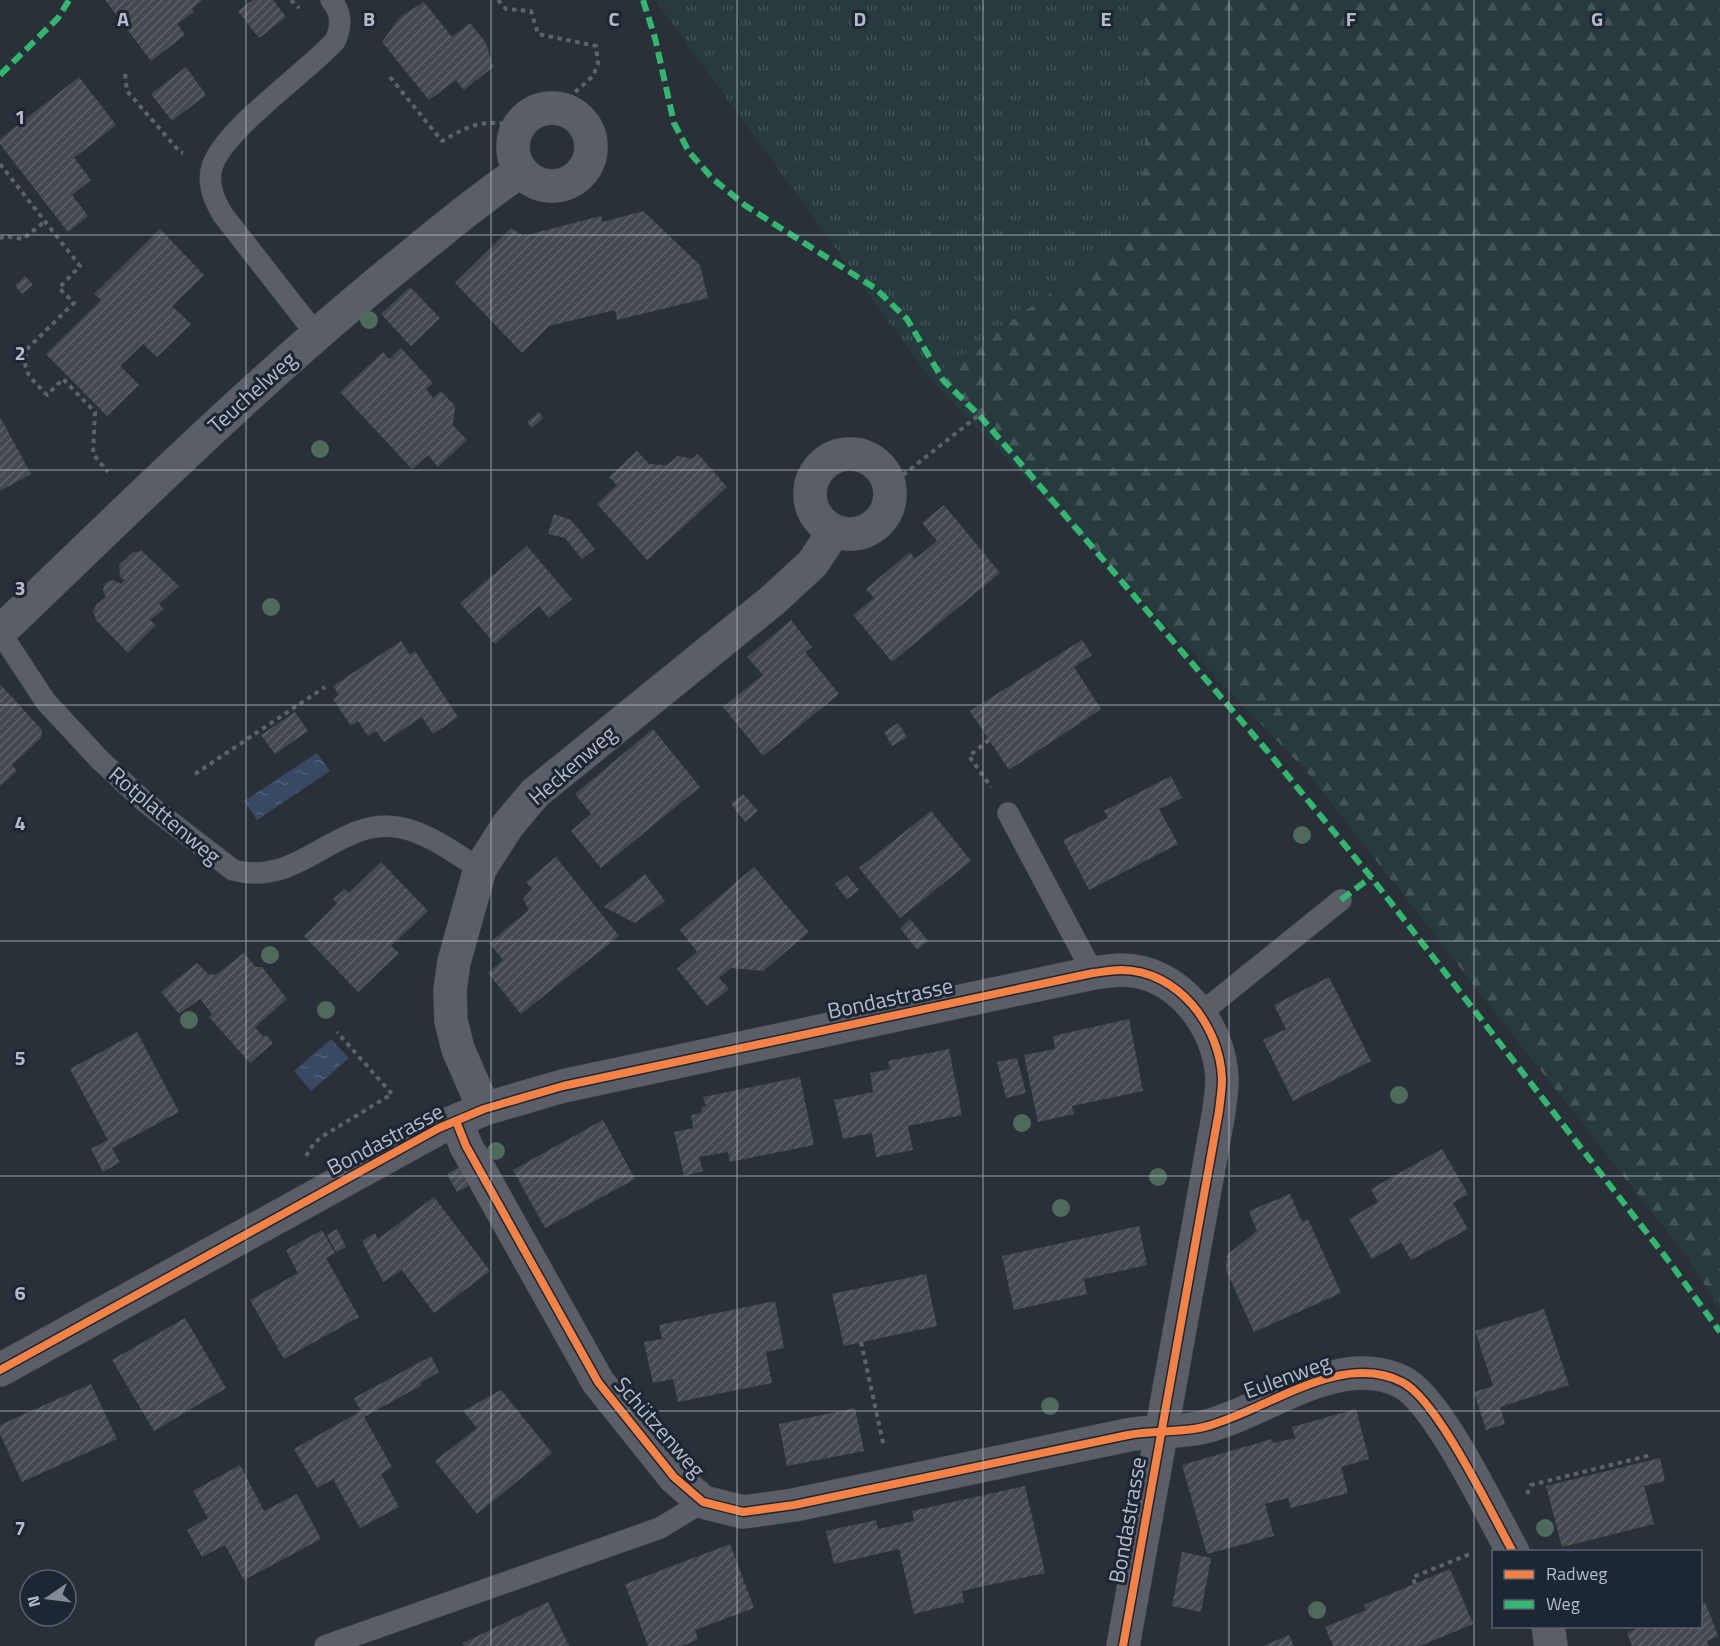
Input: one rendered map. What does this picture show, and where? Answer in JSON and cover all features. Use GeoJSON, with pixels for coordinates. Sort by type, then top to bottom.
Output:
{"type":"FeatureCollection","features":[{"type":"Feature","properties":{"kind":"street"},"geometry":{"type":"LineString","coordinates":[[546,108],[568,112],[579,119],[590,140],[587,164],[579,175],[569,182],[550,186],[531,180],[521,171],[515,161],[513,150],[518,126],[535,111],[546,108]]}},
{"type":"Feature","properties":{"kind":"street","name":"Teuchelweg"},"geometry":{"type":"LineString","coordinates":[[0,632],[316,334],[481,198],[521,171]]}},
{"type":"Feature","properties":{"kind":"street"},"geometry":{"type":"LineString","coordinates":[[860,455],[874,461],[884,472],[890,486],[885,515],[875,526],[863,532],[848,534],[834,531],[822,523],[813,510],[810,496],[812,481],[819,468],[838,456],[860,455]]}},
{"type":"Feature","properties":{"kind":"street","name":"Heckenweg"},"geometry":{"type":"LineString","coordinates":[[470,1115],[452,1021],[450,990],[454,962],[480,869],[508,825],[535,793],[773,600],[813,563],[834,531]]}},
{"type":"Feature","properties":{"kind":"street","name":"Bondastrasse"},"geometry":{"type":"LineString","coordinates":[[0,1370],[470,1115],[563,1086],[1093,973],[1123,970],[1153,976],[1178,991],[1201,1013],[1216,1045],[1222,1078],[1219,1112],[1123,1646]]}},
{"type":"Feature","properties":{"kind":"street","name":"Schützenweg"},"geometry":{"type":"LineString","coordinates":[[470,1115],[466,1146],[597,1382],[674,1477],[703,1502],[742,1512],[794,1505],[1132,1434],[1161,1431]]}},
{"type":"Feature","properties":{"kind":"street","name":"Eulenweg"},"geometry":{"type":"LineString","coordinates":[[1161,1431],[1204,1427],[1334,1377],[1352,1372],[1375,1373],[1402,1382],[1424,1398],[1442,1425],[1508,1542]]}},
{"type":"Feature","properties":{"kind":"street"},"geometry":{"type":"LineString","coordinates":[[1548,1628],[1551,1646]]}},
{"type":"Feature","properties":{"kind":"lane"},"geometry":{"type":"LineString","coordinates":[[316,334],[216,202],[210,178],[217,156],[232,136],[335,41],[341,24],[340,15],[331,0]]}},
{"type":"Feature","properties":{"kind":"lane","name":"Rotplattenweg"},"geometry":{"type":"LineString","coordinates":[[0,632],[46,702],[100,760],[145,802],[233,870],[247,874],[275,873],[289,868],[342,838],[366,829],[383,826],[403,828],[427,837],[480,869]]}},
{"type":"Feature","properties":{"kind":"lane"},"geometry":{"type":"LineString","coordinates":[[1008,813],[1093,973]]}},
{"type":"Feature","properties":{"kind":"lane"},"geometry":{"type":"LineString","coordinates":[[1201,1013],[1341,900]]}},
{"type":"Feature","properties":{"kind":"lane"},"geometry":{"type":"LineString","coordinates":[[326,1646],[660,1528],[703,1502]]}},
{"type":"Feature","properties":{"kind":"path"},"geometry":{"type":"LineString","coordinates":[[498,0],[506,9],[531,11],[538,34],[596,46],[598,64],[593,76],[575,92],[568,112]]}},
{"type":"Feature","properties":{"kind":"path"},"geometry":{"type":"LineString","coordinates":[[124,74],[127,91],[180,152],[217,156]]}},
{"type":"Feature","properties":{"kind":"path"},"geometry":{"type":"LineString","coordinates":[[390,77],[442,141],[478,123],[487,121],[518,126]]}},
{"type":"Feature","properties":{"kind":"path"},"geometry":{"type":"LineString","coordinates":[[0,164],[80,266],[59,288],[74,303],[28,348],[24,357],[26,373],[47,395],[63,379],[95,412],[93,454],[109,471],[100,480],[127,510]]}},
{"type":"Feature","properties":{"kind":"path"},"geometry":{"type":"LineString","coordinates":[[0,239],[4,236],[23,239],[44,222]]}},
{"type":"Feature","properties":{"kind":"path"},"geometry":{"type":"LineString","coordinates":[[890,486],[979,415]]}},
{"type":"Feature","properties":{"kind":"path"},"geometry":{"type":"LineString","coordinates":[[195,774],[325,687]]}},
{"type":"Feature","properties":{"kind":"path"},"geometry":{"type":"LineString","coordinates":[[989,740],[969,756],[1008,813]]}},
{"type":"Feature","properties":{"kind":"path"},"geometry":{"type":"LineString","coordinates":[[306,1162],[306,1156],[314,1143],[392,1094],[337,1032]]}},
{"type":"Feature","properties":{"kind":"path"},"geometry":{"type":"LineString","coordinates":[[861,1342],[884,1449]]}},
{"type":"Feature","properties":{"kind":"path"},"geometry":{"type":"LineString","coordinates":[[1415,1584],[1413,1578],[1508,1542],[1531,1485],[1651,1455]]}},
{"type":"Feature","properties":{"kind":"green space"},"geometry":{"type":"Polygon","coordinates":[[[655,0],[1134,0],[1148,100],[1138,231],[930,378],[655,0]]]}},
{"type":"Feature","properties":{"kind":"green space"},"geometry":{"type":"Polygon","coordinates":[[[1134,0],[1720,0],[1720,1310],[1690,1261],[1306,771],[930,378],[1138,231],[1148,100],[1134,0]]]}},
{"type":"Feature","properties":{"kind":"water"},"geometry":{"type":"Polygon","coordinates":[[[317,753],[330,771],[257,820],[244,801],[317,753]]]}},
{"type":"Feature","properties":{"kind":"water"},"geometry":{"type":"Polygon","coordinates":[[[331,1039],[349,1058],[311,1091],[294,1071],[331,1039]]]}},
{"type":"Feature","properties":{"kind":"building"},"geometry":{"type":"Polygon","coordinates":[[[105,0],[203,0],[192,9],[194,12],[177,24],[185,35],[151,61],[105,0]]]}},
{"type":"Feature","properties":{"kind":"building"},"geometry":{"type":"Polygon","coordinates":[[[253,0],[273,0],[286,17],[259,38],[238,11],[253,0]]]}},
{"type":"Feature","properties":{"kind":"building"},"geometry":{"type":"Polygon","coordinates":[[[424,2],[452,37],[470,23],[486,43],[493,67],[464,90],[456,80],[429,100],[382,42],[400,17],[424,2]]]}},
{"type":"Feature","properties":{"kind":"building"},"geometry":{"type":"Polygon","coordinates":[[[186,67],[206,95],[172,121],[151,94],[186,67]]]}},
{"type":"Feature","properties":{"kind":"building"},"geometry":{"type":"Polygon","coordinates":[[[79,77],[116,125],[74,158],[91,180],[72,195],[88,216],[68,232],[0,144],[0,139],[79,77]]]}},
{"type":"Feature","properties":{"kind":"building"},"geometry":{"type":"Polygon","coordinates":[[[643,211],[700,265],[708,298],[617,320],[615,310],[549,326],[522,353],[455,283],[511,228],[523,236],[601,216],[603,222],[643,211]]]}},
{"type":"Feature","properties":{"kind":"building"},"geometry":{"type":"Polygon","coordinates":[[[160,229],[204,275],[172,306],[191,324],[157,357],[143,344],[120,366],[139,385],[107,416],[46,354],[101,300],[94,294],[160,229]]]}},
{"type":"Feature","properties":{"kind":"building"},"geometry":{"type":"Polygon","coordinates":[[[25,276],[33,285],[22,294],[15,286],[25,276]]]}},
{"type":"Feature","properties":{"kind":"building"},"geometry":{"type":"Polygon","coordinates":[[[410,287],[440,318],[411,346],[381,314],[410,287]]]}},
{"type":"Feature","properties":{"kind":"building"},"geometry":{"type":"Polygon","coordinates":[[[401,348],[433,383],[426,389],[433,398],[441,391],[455,406],[453,425],[467,440],[438,467],[428,455],[412,469],[340,392],[383,352],[389,359],[401,348]]]}},
{"type":"Feature","properties":{"kind":"building"},"geometry":{"type":"Polygon","coordinates":[[[539,412],[543,418],[532,428],[527,422],[539,412]]]}},
{"type":"Feature","properties":{"kind":"building"},"geometry":{"type":"Polygon","coordinates":[[[0,417],[31,474],[0,491],[0,417]]]}},
{"type":"Feature","properties":{"kind":"building"},"geometry":{"type":"Polygon","coordinates":[[[637,451],[649,464],[667,465],[678,456],[692,459],[698,454],[727,487],[647,560],[597,504],[617,485],[609,477],[637,451]]]}},
{"type":"Feature","properties":{"kind":"building"},"geometry":{"type":"Polygon","coordinates":[[[944,505],[1000,573],[892,662],[853,615],[874,598],[866,589],[910,552],[915,559],[937,541],[922,523],[944,505]]]}},
{"type":"Feature","properties":{"kind":"building"},"geometry":{"type":"Polygon","coordinates":[[[554,514],[571,520],[595,549],[582,559],[565,538],[548,534],[554,514]]]}},
{"type":"Feature","properties":{"kind":"building"},"geometry":{"type":"Polygon","coordinates":[[[527,546],[572,599],[549,618],[539,606],[495,644],[460,603],[527,546]]]}},
{"type":"Feature","properties":{"kind":"building"},"geometry":{"type":"Polygon","coordinates":[[[142,551],[179,586],[159,604],[164,609],[150,620],[156,625],[128,653],[96,620],[93,611],[97,604],[106,597],[103,590],[105,583],[113,580],[121,584],[124,580],[120,577],[119,565],[132,553],[142,551]]]}},
{"type":"Feature","properties":{"kind":"building"},"geometry":{"type":"Polygon","coordinates":[[[791,620],[812,647],[805,652],[839,694],[763,756],[723,707],[763,675],[747,657],[791,620]]]}},
{"type":"Feature","properties":{"kind":"building"},"geometry":{"type":"Polygon","coordinates":[[[1082,640],[1092,655],[1074,667],[1101,709],[1009,770],[970,711],[1082,640]]]}},
{"type":"Feature","properties":{"kind":"building"},"geometry":{"type":"Polygon","coordinates":[[[401,641],[410,655],[415,651],[458,717],[433,734],[422,717],[384,742],[376,731],[368,736],[358,721],[351,726],[333,699],[339,695],[333,686],[401,641]]]}},
{"type":"Feature","properties":{"kind":"building"},"geometry":{"type":"Polygon","coordinates":[[[0,684],[42,730],[41,738],[12,765],[17,771],[0,786],[0,684]]]}},
{"type":"Feature","properties":{"kind":"building"},"geometry":{"type":"Polygon","coordinates":[[[295,712],[308,731],[275,754],[261,735],[295,712]]]}},
{"type":"Feature","properties":{"kind":"building"},"geometry":{"type":"Polygon","coordinates":[[[898,723],[907,737],[892,746],[884,732],[898,723]]]}},
{"type":"Feature","properties":{"kind":"building"},"geometry":{"type":"Polygon","coordinates":[[[653,729],[700,787],[601,868],[571,831],[591,814],[575,794],[653,729]]]}},
{"type":"Feature","properties":{"kind":"building"},"geometry":{"type":"Polygon","coordinates":[[[1171,776],[1182,798],[1159,809],[1178,844],[1089,890],[1063,840],[1108,818],[1104,811],[1171,776]]]}},
{"type":"Feature","properties":{"kind":"building"},"geometry":{"type":"Polygon","coordinates":[[[743,794],[758,811],[745,822],[731,804],[743,794]]]}},
{"type":"Feature","properties":{"kind":"building"},"geometry":{"type":"Polygon","coordinates":[[[931,811],[971,861],[900,918],[859,868],[931,811]]]}},
{"type":"Feature","properties":{"kind":"building"},"geometry":{"type":"Polygon","coordinates":[[[556,857],[619,936],[521,1014],[488,973],[503,960],[489,943],[529,910],[523,899],[532,889],[526,882],[556,857]]]}},
{"type":"Feature","properties":{"kind":"building"},"geometry":{"type":"Polygon","coordinates":[[[381,862],[428,911],[391,946],[399,953],[358,992],[304,936],[337,904],[333,899],[345,889],[349,893],[381,862]]]}},
{"type":"Feature","properties":{"kind":"building"},"geometry":{"type":"Polygon","coordinates":[[[754,867],[809,932],[763,971],[731,968],[719,978],[729,989],[707,1006],[677,969],[697,952],[680,930],[754,867]]]}},
{"type":"Feature","properties":{"kind":"building"},"geometry":{"type":"Polygon","coordinates":[[[645,874],[665,901],[635,923],[604,907],[645,874]]]}},
{"type":"Feature","properties":{"kind":"building"},"geometry":{"type":"Polygon","coordinates":[[[847,875],[859,890],[847,899],[835,884],[847,875]]]}},
{"type":"Feature","properties":{"kind":"building"},"geometry":{"type":"Polygon","coordinates":[[[910,919],[928,941],[917,950],[900,928],[910,919]]]}},
{"type":"Feature","properties":{"kind":"building"},"geometry":{"type":"Polygon","coordinates":[[[244,953],[256,967],[262,967],[287,999],[255,1027],[263,1037],[266,1035],[273,1043],[250,1063],[209,1017],[212,1014],[200,999],[179,1014],[161,992],[197,963],[208,974],[216,975],[244,953]]]}},
{"type":"Feature","properties":{"kind":"building"},"geometry":{"type":"Polygon","coordinates":[[[1329,977],[1371,1061],[1293,1101],[1263,1040],[1286,1029],[1274,1005],[1329,977]]]}},
{"type":"Feature","properties":{"kind":"building"},"geometry":{"type":"Polygon","coordinates":[[[1129,1019],[1143,1091],[1072,1106],[1074,1114],[1038,1122],[1024,1055],[1055,1049],[1053,1036],[1129,1019]]]}},
{"type":"Feature","properties":{"kind":"building"},"geometry":{"type":"Polygon","coordinates":[[[137,1032],[179,1112],[112,1148],[120,1162],[103,1172],[91,1149],[108,1140],[70,1069],[137,1032]]]}},
{"type":"Feature","properties":{"kind":"building"},"geometry":{"type":"Polygon","coordinates":[[[949,1049],[962,1115],[908,1126],[913,1150],[876,1157],[872,1133],[843,1139],[834,1100],[873,1092],[870,1073],[890,1069],[888,1061],[949,1049]]]}},
{"type":"Feature","properties":{"kind":"building"},"geometry":{"type":"Polygon","coordinates":[[[1017,1058],[1026,1093],[1006,1098],[997,1062],[1017,1058]]]}},
{"type":"Feature","properties":{"kind":"building"},"geometry":{"type":"Polygon","coordinates":[[[800,1077],[814,1145],[730,1162],[728,1152],[699,1157],[703,1171],[684,1176],[674,1132],[693,1128],[691,1115],[701,1113],[702,1107],[706,1106],[703,1097],[800,1077]]]}},
{"type":"Feature","properties":{"kind":"building"},"geometry":{"type":"Polygon","coordinates":[[[603,1120],[635,1179],[545,1228],[513,1170],[603,1120]]]}},
{"type":"Feature","properties":{"kind":"building"},"geometry":{"type":"Polygon","coordinates":[[[1442,1149],[1468,1194],[1453,1203],[1468,1229],[1411,1260],[1401,1242],[1372,1259],[1349,1219],[1378,1202],[1371,1189],[1442,1149]]]}},
{"type":"Feature","properties":{"kind":"building"},"geometry":{"type":"Polygon","coordinates":[[[459,1167],[469,1186],[457,1192],[447,1174],[459,1167]]]}},
{"type":"Feature","properties":{"kind":"building"},"geometry":{"type":"Polygon","coordinates":[[[1290,1194],[1302,1222],[1308,1219],[1341,1293],[1254,1332],[1226,1270],[1227,1255],[1257,1231],[1249,1211],[1290,1194]]]}},
{"type":"Feature","properties":{"kind":"building"},"geometry":{"type":"Polygon","coordinates":[[[434,1197],[490,1271],[434,1313],[402,1270],[383,1282],[362,1241],[375,1233],[378,1239],[434,1197]]]}},
{"type":"Feature","properties":{"kind":"building"},"geometry":{"type":"Polygon","coordinates":[[[1139,1226],[1147,1265],[1084,1279],[1087,1294],[1014,1310],[1002,1256],[1139,1226]]]}},
{"type":"Feature","properties":{"kind":"building"},"geometry":{"type":"Polygon","coordinates":[[[337,1229],[346,1247],[336,1252],[327,1235],[337,1229]]]}},
{"type":"Feature","properties":{"kind":"building"},"geometry":{"type":"Polygon","coordinates":[[[322,1230],[335,1253],[326,1258],[359,1317],[284,1359],[250,1300],[298,1273],[286,1250],[322,1230]]]}},
{"type":"Feature","properties":{"kind":"building"},"geometry":{"type":"Polygon","coordinates":[[[926,1274],[937,1326],[844,1346],[832,1294],[926,1274]]]}},
{"type":"Feature","properties":{"kind":"building"},"geometry":{"type":"Polygon","coordinates":[[[775,1301],[784,1348],[766,1352],[772,1383],[678,1402],[673,1379],[653,1383],[644,1342],[662,1339],[659,1325],[775,1301]]]}},
{"type":"Feature","properties":{"kind":"building"},"geometry":{"type":"Polygon","coordinates":[[[1544,1309],[1569,1385],[1500,1407],[1505,1424],[1486,1430],[1474,1392],[1493,1386],[1475,1331],[1544,1309]]]}},
{"type":"Feature","properties":{"kind":"building"},"geometry":{"type":"Polygon","coordinates":[[[185,1318],[226,1388],[154,1431],[112,1360],[185,1318]]]}},
{"type":"Feature","properties":{"kind":"building"},"geometry":{"type":"Polygon","coordinates":[[[431,1356],[439,1372],[420,1383],[422,1385],[364,1417],[392,1467],[381,1474],[399,1507],[360,1528],[333,1479],[317,1488],[294,1449],[361,1411],[354,1398],[431,1356]]]}},
{"type":"Feature","properties":{"kind":"building"},"geometry":{"type":"Polygon","coordinates":[[[91,1384],[117,1439],[22,1482],[0,1434],[0,1425],[91,1384]]]}},
{"type":"Feature","properties":{"kind":"building"},"geometry":{"type":"Polygon","coordinates":[[[501,1390],[552,1453],[477,1514],[435,1461],[477,1428],[463,1411],[501,1390]]]}},
{"type":"Feature","properties":{"kind":"building"},"geometry":{"type":"Polygon","coordinates":[[[855,1408],[864,1451],[787,1466],[779,1424],[855,1408]]]}},
{"type":"Feature","properties":{"kind":"building"},"geometry":{"type":"Polygon","coordinates":[[[1356,1409],[1369,1459],[1341,1467],[1348,1493],[1291,1508],[1288,1498],[1265,1504],[1274,1536],[1207,1554],[1182,1465],[1272,1439],[1273,1443],[1295,1438],[1292,1427],[1356,1409]]]}},
{"type":"Feature","properties":{"kind":"building"},"geometry":{"type":"Polygon","coordinates":[[[1660,1458],[1665,1481],[1644,1486],[1654,1524],[1562,1547],[1546,1486],[1660,1458]]]}},
{"type":"Feature","properties":{"kind":"building"},"geometry":{"type":"Polygon","coordinates":[[[240,1465],[264,1511],[297,1494],[321,1539],[244,1580],[225,1545],[202,1557],[187,1530],[208,1518],[193,1491],[240,1465]]]}},
{"type":"Feature","properties":{"kind":"building"},"geometry":{"type":"Polygon","coordinates":[[[1025,1486],[1045,1573],[962,1591],[964,1602],[914,1614],[899,1549],[834,1564],[826,1531],[876,1520],[878,1529],[914,1521],[912,1511],[1025,1486]]]}},
{"type":"Feature","properties":{"kind":"building"},"geometry":{"type":"Polygon","coordinates":[[[730,1544],[754,1608],[695,1630],[698,1639],[683,1646],[648,1646],[625,1584],[730,1544]]]}},
{"type":"Feature","properties":{"kind":"building"},"geometry":{"type":"Polygon","coordinates":[[[1182,1552],[1211,1558],[1201,1612],[1172,1606],[1182,1552]]]}},
{"type":"Feature","properties":{"kind":"building"},"geometry":{"type":"Polygon","coordinates":[[[1450,1569],[1473,1624],[1420,1646],[1333,1646],[1325,1627],[1366,1610],[1364,1605],[1450,1569]]]}},
{"type":"Feature","properties":{"kind":"building"},"geometry":{"type":"Polygon","coordinates":[[[548,1602],[569,1646],[464,1646],[463,1643],[548,1602]]]}},
{"type":"Feature","properties":{"kind":"building"},"geometry":{"type":"Polygon","coordinates":[[[1705,1602],[1718,1636],[1707,1641],[1709,1646],[1632,1646],[1627,1633],[1638,1628],[1702,1628],[1702,1604],[1705,1602]]]}},
{"type":"Feature","properties":{"kind":"building"},"geometry":{"type":"Polygon","coordinates":[[[1289,1635],[1294,1646],[1263,1646],[1289,1635]]]}},
{"type":"Feature","properties":{"kind":"marked path"},"geometry":{"type":"LineString","coordinates":[[0,75],[58,18],[69,0]]}},
{"type":"Feature","properties":{"kind":"marked path"},"geometry":{"type":"LineString","coordinates":[[643,0],[655,38],[674,123],[689,152],[713,179],[746,206],[875,288],[907,319],[943,380],[979,415],[1269,753],[1371,877],[1671,1264],[1720,1332]]}},
{"type":"Feature","properties":{"kind":"marked path"},"geometry":{"type":"LineString","coordinates":[[1341,900],[1371,877]]}},
{"type":"Feature","properties":{"kind":"cycle path"},"geometry":{"type":"LineString","coordinates":[[0,1370],[439,1128],[484,1109],[563,1086],[1093,973],[1121,970],[1142,973],[1161,980],[1177,991],[1204,1021],[1219,1059],[1222,1083],[1219,1111],[1123,1646]]}},
{"type":"Feature","properties":{"kind":"cycle path"},"geometry":{"type":"LineString","coordinates":[[456,1121],[466,1146],[598,1382],[674,1477],[703,1502],[743,1512],[794,1505],[1128,1435],[1204,1427],[1328,1378],[1353,1373],[1378,1374],[1402,1382],[1416,1393],[1431,1411],[1463,1459],[1512,1550]]}}]}
